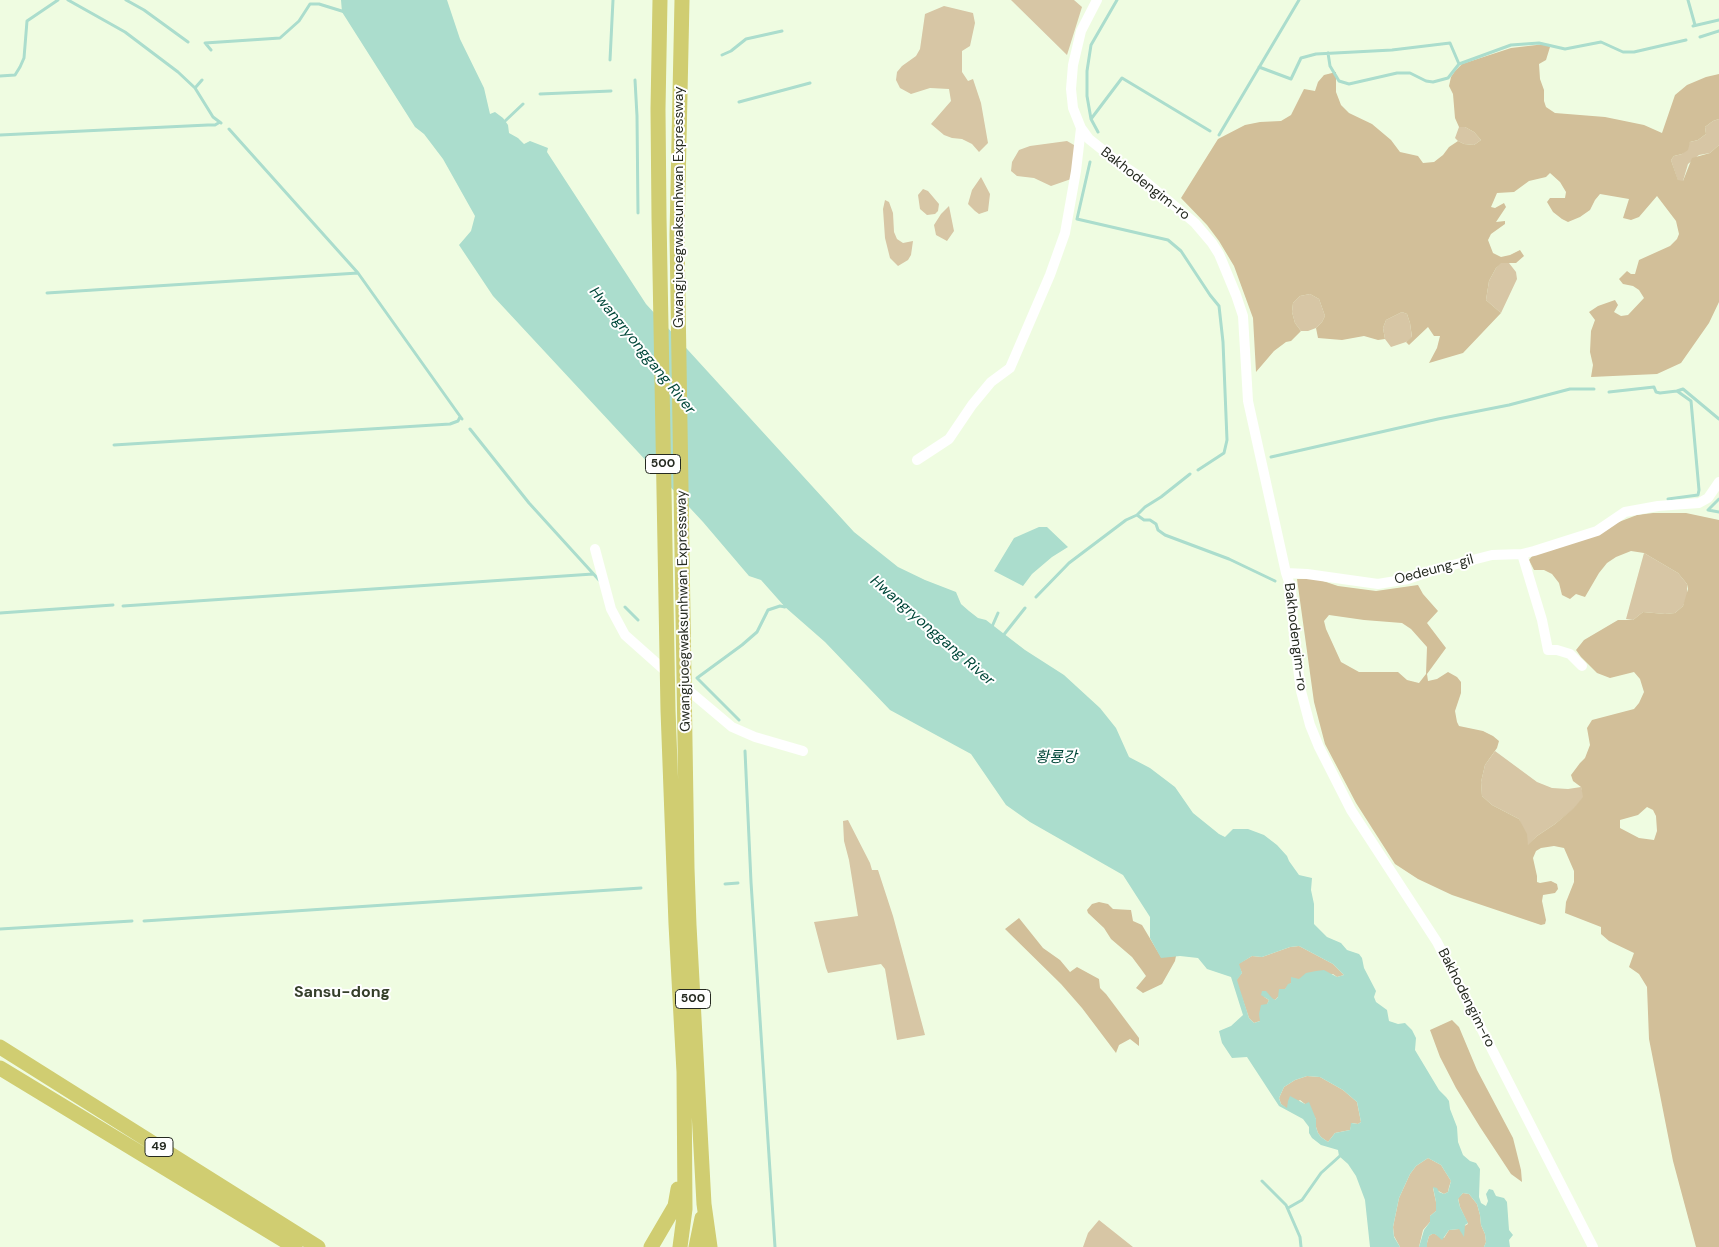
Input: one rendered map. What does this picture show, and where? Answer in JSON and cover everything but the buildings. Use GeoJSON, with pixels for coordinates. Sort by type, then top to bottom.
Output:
{"type":"FeatureCollection","features":[{"type":"Feature","properties":{"kind":"highway","name":"Gwangjuoegwaksunhwan Expressway"},"geometry":{"type":"LineString","coordinates":[[660,0],[658,218],[668,710],[690,1072]]}},
{"type":"Feature","properties":{"kind":"highway","name":"Gwangjuoegwaksunhwan Expressway"},"geometry":{"type":"LineString","coordinates":[[682,0],[676,235],[686,723],[682,1024],[690,1072]]}},
{"type":"Feature","properties":{"kind":"highway","name":"49"},"geometry":{"type":"LineString","coordinates":[[0,1046],[318,1247]]}},
{"type":"Feature","properties":{"kind":"highway","name":"49"},"geometry":{"type":"LineString","coordinates":[[0,1068],[295,1247]]}},
{"type":"Feature","properties":{"kind":"highway"},"geometry":{"type":"LineString","coordinates":[[680,1247],[685,1209],[685,1155],[690,1072]]}},
{"type":"Feature","properties":{"kind":"highway"},"geometry":{"type":"LineString","coordinates":[[690,1072],[710,1247]]}},
{"type":"Feature","properties":{"kind":"highway"},"geometry":{"type":"LineString","coordinates":[[651,1247],[675,1206],[685,1155]]}},
{"type":"Feature","properties":{"kind":"highway"},"geometry":{"type":"LineString","coordinates":[[696,1247],[704,1204]]}},
{"type":"Feature","properties":{"kind":"street","name":"Bakhodengim-ro"},"geometry":{"type":"LineString","coordinates":[[1097,0],[1081,31],[1073,65],[1071,89],[1074,108],[1082,128],[1089,139],[1140,177],[1195,223],[1212,243],[1228,273],[1243,316],[1248,402],[1291,588],[1294,636],[1301,691],[1310,725],[1319,747],[1358,822],[1437,942],[1593,1247]]}},
{"type":"Feature","properties":{"kind":"street"},"geometry":{"type":"LineString","coordinates":[[917,460],[949,439],[972,405],[991,382],[1010,368],[1050,275],[1065,233],[1082,128]]}},
{"type":"Feature","properties":{"kind":"street","name":"Oedeung-gil"},"geometry":{"type":"LineString","coordinates":[[1286,573],[1307,574],[1378,584],[1408,579],[1437,569],[1492,555],[1534,552],[1597,532],[1625,512],[1658,506],[1700,503],[1708,498],[1719,482]]}},
{"type":"Feature","properties":{"kind":"street"},"geometry":{"type":"LineString","coordinates":[[594,550],[611,610],[625,635],[655,663],[732,727],[755,737],[803,751]]}},
{"type":"Feature","properties":{"kind":"street"},"geometry":{"type":"LineString","coordinates":[[1522,554],[1542,620],[1548,650],[1558,650],[1570,654],[1582,666]]}},
{"type":"Feature","properties":{"kind":"shaded area"},"geometry":{"type":"Polygon","coordinates":[[[1011,0],[1074,0],[1082,7],[1067,55],[1011,0]]]}},
{"type":"Feature","properties":{"kind":"shaded area"},"geometry":{"type":"Polygon","coordinates":[[[944,6],[973,13],[975,23],[970,46],[962,51],[962,72],[968,81],[973,79],[981,103],[988,143],[979,152],[972,144],[962,139],[944,135],[931,124],[951,101],[949,89],[930,88],[911,94],[900,88],[896,80],[897,72],[916,56],[920,49],[925,14],[944,6]]]}},
{"type":"Feature","properties":{"kind":"shaded area"},"geometry":{"type":"Polygon","coordinates":[[[1545,44],[1550,47],[1546,60],[1539,64],[1546,107],[1555,113],[1605,117],[1644,125],[1662,133],[1675,95],[1687,85],[1719,74],[1719,119],[1705,127],[1706,134],[1698,140],[1690,142],[1688,150],[1674,156],[1671,160],[1678,180],[1683,181],[1692,158],[1710,153],[1719,145],[1719,302],[1709,323],[1681,363],[1657,374],[1591,377],[1593,365],[1590,352],[1591,331],[1595,320],[1589,312],[1598,306],[1615,300],[1618,305],[1614,312],[1621,316],[1628,315],[1644,298],[1639,290],[1633,286],[1623,284],[1619,279],[1627,271],[1635,274],[1639,260],[1670,246],[1679,234],[1676,221],[1657,196],[1639,217],[1631,220],[1623,218],[1629,199],[1600,194],[1590,210],[1568,222],[1553,212],[1547,202],[1550,198],[1565,198],[1566,192],[1560,182],[1550,173],[1546,177],[1529,181],[1514,192],[1497,193],[1491,207],[1495,208],[1504,203],[1506,207],[1496,222],[1505,221],[1505,224],[1491,234],[1488,240],[1493,253],[1501,257],[1520,250],[1524,256],[1516,263],[1501,263],[1496,268],[1489,281],[1486,300],[1501,313],[1463,353],[1429,363],[1437,348],[1440,336],[1434,336],[1428,327],[1409,345],[1406,342],[1412,337],[1410,323],[1407,314],[1402,312],[1386,320],[1383,328],[1385,339],[1378,340],[1364,336],[1342,340],[1318,338],[1316,328],[1325,316],[1319,299],[1310,294],[1300,296],[1293,303],[1292,312],[1295,323],[1301,331],[1291,341],[1286,342],[1274,351],[1256,372],[1253,318],[1234,266],[1207,225],[1181,198],[1218,139],[1245,125],[1281,121],[1291,115],[1304,89],[1315,91],[1318,82],[1324,75],[1336,72],[1336,92],[1341,105],[1349,113],[1372,124],[1391,140],[1400,152],[1418,156],[1423,163],[1434,162],[1458,141],[1474,145],[1481,140],[1474,132],[1465,127],[1459,127],[1455,118],[1453,94],[1449,86],[1455,71],[1462,64],[1511,48],[1545,44]]]}},
{"type":"Feature","properties":{"kind":"shaded area"},"geometry":{"type":"Polygon","coordinates":[[[1719,119],[1719,145],[1710,153],[1699,155],[1688,164],[1683,181],[1678,181],[1671,160],[1674,156],[1682,154],[1690,142],[1698,140],[1706,134],[1705,127],[1719,119]]]}},
{"type":"Feature","properties":{"kind":"shaded area"},"geometry":{"type":"Polygon","coordinates":[[[1459,127],[1465,127],[1474,132],[1481,140],[1474,145],[1458,141],[1455,138],[1459,127]]]}},
{"type":"Feature","properties":{"kind":"shaded area"},"geometry":{"type":"Polygon","coordinates":[[[1067,141],[1074,145],[1074,178],[1051,186],[1034,178],[1017,176],[1011,171],[1012,162],[1019,150],[1030,146],[1067,141]]]}},
{"type":"Feature","properties":{"kind":"shaded area"},"geometry":{"type":"Polygon","coordinates":[[[981,177],[990,194],[988,211],[979,214],[968,204],[972,190],[981,177]]]}},
{"type":"Feature","properties":{"kind":"shaded area"},"geometry":{"type":"Polygon","coordinates":[[[923,189],[928,191],[939,204],[938,211],[935,214],[927,215],[920,209],[918,195],[923,189]]]}},
{"type":"Feature","properties":{"kind":"shaded area"},"geometry":{"type":"Polygon","coordinates":[[[885,200],[889,202],[893,213],[894,232],[897,239],[903,243],[913,241],[911,255],[908,260],[898,266],[890,258],[885,238],[883,209],[885,200]]]}},
{"type":"Feature","properties":{"kind":"shaded area"},"geometry":{"type":"Polygon","coordinates":[[[949,206],[954,231],[947,241],[936,235],[934,225],[949,206]]]}},
{"type":"Feature","properties":{"kind":"shaded area"},"geometry":{"type":"Polygon","coordinates":[[[1500,263],[1509,263],[1516,272],[1517,279],[1501,313],[1486,300],[1489,281],[1500,263]]]}},
{"type":"Feature","properties":{"kind":"shaded area"},"geometry":{"type":"Polygon","coordinates":[[[1310,294],[1319,299],[1325,316],[1316,328],[1301,331],[1295,323],[1292,312],[1293,303],[1300,296],[1310,294]]]}},
{"type":"Feature","properties":{"kind":"shaded area"},"geometry":{"type":"Polygon","coordinates":[[[1402,312],[1407,314],[1412,338],[1391,347],[1385,339],[1383,328],[1386,320],[1402,312]]]}},
{"type":"Feature","properties":{"kind":"shaded area"},"geometry":{"type":"Polygon","coordinates":[[[1686,513],[1719,520],[1719,1247],[1696,1247],[1673,1161],[1649,1039],[1647,987],[1639,974],[1629,967],[1634,953],[1609,941],[1601,934],[1601,927],[1565,913],[1566,902],[1574,882],[1574,871],[1564,848],[1554,846],[1541,848],[1536,851],[1533,858],[1537,882],[1551,881],[1557,884],[1558,889],[1555,893],[1543,895],[1542,901],[1546,920],[1545,924],[1541,925],[1452,895],[1418,879],[1395,864],[1356,803],[1325,744],[1314,702],[1297,579],[1317,579],[1338,586],[1376,591],[1418,585],[1423,594],[1438,611],[1427,623],[1446,648],[1427,674],[1428,681],[1437,679],[1448,672],[1457,677],[1461,682],[1461,693],[1455,711],[1459,726],[1483,731],[1499,741],[1497,748],[1485,765],[1481,782],[1482,796],[1492,805],[1519,819],[1527,834],[1528,845],[1574,808],[1583,797],[1581,787],[1573,781],[1571,775],[1585,758],[1590,745],[1587,728],[1592,720],[1634,709],[1644,692],[1640,679],[1634,672],[1610,678],[1597,673],[1576,650],[1584,640],[1618,620],[1633,620],[1643,612],[1675,613],[1683,606],[1688,589],[1687,584],[1678,573],[1644,553],[1631,551],[1607,563],[1585,597],[1576,594],[1570,599],[1562,595],[1559,583],[1552,574],[1544,570],[1534,570],[1529,560],[1533,555],[1637,515],[1686,513]],[[1329,615],[1324,621],[1326,629],[1341,662],[1359,672],[1398,672],[1407,680],[1419,683],[1426,674],[1427,647],[1411,629],[1402,623],[1329,615]],[[1647,807],[1638,815],[1620,820],[1620,828],[1639,838],[1654,840],[1657,831],[1656,816],[1653,810],[1647,807]]]}},
{"type":"Feature","properties":{"kind":"shaded area"},"geometry":{"type":"Polygon","coordinates":[[[1644,553],[1678,573],[1687,584],[1687,596],[1683,606],[1675,613],[1643,612],[1633,620],[1626,619],[1644,553]]]}},
{"type":"Feature","properties":{"kind":"shaded area"},"geometry":{"type":"Polygon","coordinates":[[[1495,751],[1537,782],[1552,788],[1568,789],[1581,787],[1584,797],[1575,808],[1537,836],[1528,846],[1519,819],[1492,805],[1482,796],[1481,782],[1485,765],[1495,751]]]}},
{"type":"Feature","properties":{"kind":"shaded area"},"geometry":{"type":"Polygon","coordinates":[[[848,820],[872,870],[878,870],[893,916],[925,1035],[897,1040],[885,969],[881,964],[828,973],[826,968],[814,922],[858,916],[844,841],[843,821],[848,820]]]}},
{"type":"Feature","properties":{"kind":"shaded area"},"geometry":{"type":"Polygon","coordinates":[[[1099,902],[1108,904],[1113,909],[1131,910],[1133,921],[1142,925],[1161,957],[1176,956],[1162,984],[1143,993],[1136,988],[1146,976],[1132,957],[1111,939],[1104,928],[1088,913],[1087,910],[1092,904],[1099,902]]]}},
{"type":"Feature","properties":{"kind":"shaded area"},"geometry":{"type":"Polygon","coordinates":[[[1019,918],[1043,948],[1060,960],[1070,972],[1077,967],[1099,979],[1100,988],[1139,1038],[1139,1046],[1130,1039],[1119,1045],[1116,1053],[1061,984],[1005,929],[1019,918]]]}},
{"type":"Feature","properties":{"kind":"shaded area"},"geometry":{"type":"Polygon","coordinates":[[[1299,946],[1333,964],[1344,975],[1337,977],[1333,974],[1299,979],[1291,983],[1275,1000],[1264,997],[1269,1000],[1260,1021],[1254,1023],[1249,1018],[1236,980],[1242,973],[1238,964],[1252,956],[1262,957],[1290,947],[1299,946]]]}},
{"type":"Feature","properties":{"kind":"shaded area"},"geometry":{"type":"Polygon","coordinates":[[[1452,1020],[1459,1027],[1477,1070],[1513,1138],[1522,1182],[1511,1174],[1480,1127],[1440,1057],[1430,1030],[1452,1020]]]}},
{"type":"Feature","properties":{"kind":"shaded area"},"geometry":{"type":"Polygon","coordinates":[[[1307,1076],[1320,1077],[1343,1090],[1357,1102],[1361,1122],[1358,1124],[1352,1123],[1350,1130],[1335,1133],[1328,1142],[1318,1133],[1316,1119],[1305,1104],[1300,1100],[1287,1109],[1281,1104],[1279,1098],[1284,1087],[1295,1080],[1307,1076]]]}},
{"type":"Feature","properties":{"kind":"shaded area"},"geometry":{"type":"Polygon","coordinates":[[[1428,1158],[1441,1165],[1451,1181],[1448,1192],[1444,1194],[1433,1188],[1436,1211],[1430,1216],[1430,1222],[1423,1230],[1419,1247],[1400,1247],[1394,1236],[1393,1227],[1399,1198],[1410,1174],[1416,1166],[1428,1158]]]}},
{"type":"Feature","properties":{"kind":"shaded area"},"geometry":{"type":"Polygon","coordinates":[[[1463,1193],[1469,1194],[1477,1204],[1481,1225],[1485,1234],[1486,1242],[1484,1247],[1427,1247],[1429,1236],[1432,1234],[1444,1238],[1449,1230],[1459,1229],[1468,1224],[1458,1198],[1463,1193]]]}},
{"type":"Feature","properties":{"kind":"shaded area"},"geometry":{"type":"Polygon","coordinates":[[[1099,1220],[1133,1247],[1083,1247],[1088,1233],[1099,1220]]]}},
{"type":"Feature","properties":{"kind":"water","name":"황룡강"},"geometry":{"type":"Polygon","coordinates":[[[341,0],[447,0],[460,39],[484,88],[490,114],[495,112],[503,118],[508,125],[509,133],[524,144],[530,141],[548,148],[547,152],[646,304],[854,532],[898,567],[956,592],[961,604],[978,618],[986,620],[1025,650],[1064,675],[1100,708],[1116,728],[1129,757],[1150,768],[1175,787],[1193,813],[1219,834],[1225,837],[1233,829],[1248,829],[1264,835],[1287,856],[1299,875],[1312,878],[1311,890],[1314,904],[1314,924],[1327,937],[1341,943],[1347,950],[1359,954],[1376,991],[1374,997],[1376,1002],[1387,1010],[1389,1021],[1398,1024],[1405,1023],[1412,1030],[1416,1038],[1415,1050],[1439,1090],[1449,1101],[1457,1127],[1458,1142],[1463,1155],[1476,1163],[1480,1169],[1479,1197],[1481,1203],[1486,1206],[1488,1201],[1486,1194],[1489,1189],[1493,1190],[1496,1196],[1504,1198],[1507,1202],[1509,1230],[1513,1235],[1509,1240],[1510,1247],[1484,1247],[1486,1242],[1485,1234],[1481,1225],[1477,1204],[1469,1194],[1463,1193],[1458,1199],[1468,1223],[1465,1225],[1464,1237],[1459,1229],[1449,1230],[1442,1240],[1435,1234],[1432,1234],[1429,1236],[1427,1247],[1419,1247],[1424,1230],[1430,1222],[1430,1216],[1436,1211],[1433,1187],[1444,1194],[1448,1192],[1451,1181],[1441,1165],[1428,1158],[1416,1166],[1410,1174],[1399,1198],[1393,1227],[1394,1237],[1400,1247],[1370,1247],[1365,1200],[1356,1176],[1348,1164],[1339,1156],[1338,1150],[1321,1145],[1312,1138],[1309,1133],[1309,1127],[1303,1119],[1279,1106],[1247,1057],[1232,1058],[1222,1043],[1219,1031],[1231,1026],[1243,1015],[1231,977],[1207,969],[1198,958],[1180,956],[1161,958],[1150,938],[1150,917],[1123,875],[1030,822],[1006,805],[971,754],[890,710],[825,642],[785,607],[761,580],[749,576],[703,522],[493,296],[459,245],[471,231],[475,216],[443,159],[424,134],[415,127],[342,12],[341,0]],[[1299,946],[1290,947],[1262,957],[1252,956],[1239,964],[1242,973],[1237,980],[1249,1018],[1254,1023],[1260,1021],[1261,1005],[1267,1004],[1269,1000],[1261,995],[1262,991],[1266,991],[1275,1000],[1278,997],[1279,989],[1285,989],[1291,983],[1291,977],[1299,979],[1306,973],[1324,970],[1337,977],[1344,975],[1333,964],[1299,946]],[[1307,1076],[1295,1080],[1284,1087],[1279,1098],[1281,1104],[1287,1108],[1290,1096],[1305,1104],[1309,1102],[1316,1119],[1318,1133],[1328,1142],[1335,1133],[1350,1130],[1351,1123],[1358,1124],[1361,1122],[1357,1102],[1343,1090],[1320,1077],[1307,1076]]]}},
{"type":"Feature","properties":{"kind":"water"},"geometry":{"type":"Polygon","coordinates":[[[1039,527],[1047,527],[1068,547],[1052,557],[1032,574],[1023,586],[994,571],[1014,538],[1039,527]]]}},
{"type":"Feature","properties":{"kind":"waterway"},"geometry":{"type":"LineString","coordinates":[[0,76],[15,75],[20,67],[24,58],[27,21],[58,0]]}},
{"type":"Feature","properties":{"kind":"waterway"},"geometry":{"type":"LineString","coordinates":[[68,0],[125,32],[178,72],[195,88]]}},
{"type":"Feature","properties":{"kind":"waterway"},"geometry":{"type":"LineString","coordinates":[[126,0],[144,10],[188,42]]}},
{"type":"Feature","properties":{"kind":"waterway"},"geometry":{"type":"LineString","coordinates":[[610,60],[613,0]]}},
{"type":"Feature","properties":{"kind":"waterway"},"geometry":{"type":"LineString","coordinates":[[1091,119],[1087,96],[1087,71],[1091,45],[1117,0]]}},
{"type":"Feature","properties":{"kind":"waterway"},"geometry":{"type":"LineString","coordinates":[[1219,135],[1299,0]]}},
{"type":"Feature","properties":{"kind":"waterway"},"geometry":{"type":"LineString","coordinates":[[1688,0],[1695,25]]}},
{"type":"Feature","properties":{"kind":"waterway"},"geometry":{"type":"LineString","coordinates":[[205,43],[280,38],[299,21],[310,4],[319,4],[345,12]]}},
{"type":"Feature","properties":{"kind":"waterway"},"geometry":{"type":"LineString","coordinates":[[1693,26],[1719,20]]}},
{"type":"Feature","properties":{"kind":"waterway"},"geometry":{"type":"LineString","coordinates":[[722,55],[731,51],[746,39],[782,31]]}},
{"type":"Feature","properties":{"kind":"waterway"},"geometry":{"type":"LineString","coordinates":[[1700,37],[1719,31]]}},
{"type":"Feature","properties":{"kind":"waterway"},"geometry":{"type":"LineString","coordinates":[[1259,67],[1291,79],[1301,58],[1316,54],[1392,50],[1450,43],[1459,64],[1511,45],[1539,43],[1565,49],[1601,42],[1623,52],[1634,52],[1686,40]]}},
{"type":"Feature","properties":{"kind":"waterway"},"geometry":{"type":"LineString","coordinates":[[206,44],[211,50]]}},
{"type":"Feature","properties":{"kind":"waterway"},"geometry":{"type":"LineString","coordinates":[[1328,53],[1330,66],[1339,81],[1349,84],[1397,73],[1410,73],[1426,81],[1433,82],[1448,78],[1459,64]]}},
{"type":"Feature","properties":{"kind":"waterway"},"geometry":{"type":"LineString","coordinates":[[1098,132],[1091,119],[1122,78],[1210,131]]}},
{"type":"Feature","properties":{"kind":"waterway"},"geometry":{"type":"LineString","coordinates":[[202,80],[195,88],[213,117],[221,123]]}},
{"type":"Feature","properties":{"kind":"waterway"},"geometry":{"type":"LineString","coordinates":[[635,80],[638,213]]}},
{"type":"Feature","properties":{"kind":"waterway"},"geometry":{"type":"LineString","coordinates":[[739,102],[810,83]]}},
{"type":"Feature","properties":{"kind":"waterway"},"geometry":{"type":"LineString","coordinates":[[540,94],[611,91]]}},
{"type":"Feature","properties":{"kind":"waterway"},"geometry":{"type":"LineString","coordinates":[[504,122],[523,104]]}},
{"type":"Feature","properties":{"kind":"waterway"},"geometry":{"type":"LineString","coordinates":[[0,135],[215,125],[220,122]]}},
{"type":"Feature","properties":{"kind":"waterway"},"geometry":{"type":"LineString","coordinates":[[229,129],[358,273],[462,419]]}},
{"type":"Feature","properties":{"kind":"waterway"},"geometry":{"type":"LineString","coordinates":[[1090,162],[1077,219],[1168,240],[1181,251],[1219,306],[1223,342],[1227,440],[1224,453],[1198,470]]}},
{"type":"Feature","properties":{"kind":"waterway"},"geometry":{"type":"LineString","coordinates":[[47,293],[358,273]]}},
{"type":"Feature","properties":{"kind":"waterway"},"geometry":{"type":"LineString","coordinates":[[1609,392],[1654,387],[1656,392],[1660,393],[1677,391],[1691,401],[1698,495],[1668,499]]}},
{"type":"Feature","properties":{"kind":"waterway"},"geometry":{"type":"LineString","coordinates":[[1271,457],[1509,405],[1570,389],[1594,389]]}},
{"type":"Feature","properties":{"kind":"waterway"},"geometry":{"type":"LineString","coordinates":[[1677,391],[1683,389],[1719,419]]}},
{"type":"Feature","properties":{"kind":"waterway"},"geometry":{"type":"LineString","coordinates":[[114,445],[450,424],[458,421],[460,417]]}},
{"type":"Feature","properties":{"kind":"waterway"},"geometry":{"type":"LineString","coordinates":[[470,429],[529,503],[599,580]]}},
{"type":"Feature","properties":{"kind":"waterway"},"geometry":{"type":"LineString","coordinates":[[1036,597],[1069,563],[1126,520],[1137,515],[1190,474]]}},
{"type":"Feature","properties":{"kind":"waterway"},"geometry":{"type":"LineString","coordinates":[[1719,499],[1708,510],[1719,512]]}},
{"type":"Feature","properties":{"kind":"waterway"},"geometry":{"type":"LineString","coordinates":[[1137,515],[1144,520],[1150,520],[1156,524],[1158,530],[1165,535],[1229,559],[1275,581]]}},
{"type":"Feature","properties":{"kind":"waterway"},"geometry":{"type":"LineString","coordinates":[[123,606],[593,574]]}},
{"type":"Feature","properties":{"kind":"waterway"},"geometry":{"type":"LineString","coordinates":[[0,613],[113,605]]}},
{"type":"Feature","properties":{"kind":"waterway"},"geometry":{"type":"LineString","coordinates":[[739,720],[697,678],[757,632],[768,610],[787,605]]}},
{"type":"Feature","properties":{"kind":"waterway"},"geometry":{"type":"LineString","coordinates":[[625,607],[638,620]]}},
{"type":"Feature","properties":{"kind":"waterway"},"geometry":{"type":"LineString","coordinates":[[1002,637],[1025,608]]}},
{"type":"Feature","properties":{"kind":"waterway"},"geometry":{"type":"LineString","coordinates":[[991,629],[998,613]]}},
{"type":"Feature","properties":{"kind":"waterway"},"geometry":{"type":"LineString","coordinates":[[745,751],[751,882],[775,1247]]}},
{"type":"Feature","properties":{"kind":"waterway"},"geometry":{"type":"LineString","coordinates":[[725,884],[738,883]]}},
{"type":"Feature","properties":{"kind":"waterway"},"geometry":{"type":"LineString","coordinates":[[144,921],[641,888]]}},
{"type":"Feature","properties":{"kind":"waterway"},"geometry":{"type":"LineString","coordinates":[[0,929],[132,921]]}},
{"type":"Feature","properties":{"kind":"waterway"},"geometry":{"type":"LineString","coordinates":[[1288,1208],[1302,1200],[1321,1173],[1341,1155]]}},
{"type":"Feature","properties":{"kind":"waterway"},"geometry":{"type":"LineString","coordinates":[[1262,1181],[1286,1205],[1300,1237],[1301,1247]]}},
{"type":"Feature","properties":{"kind":"district","name":"Sansu-dong"},"geometry":{"type":"Point","coordinates":[342,993]}},
{"type":"Feature","properties":{"kind":"water label","name":"Hwangryonggang River"},"geometry":{"type":"Point","coordinates":[642,351]}},
{"type":"Feature","properties":{"kind":"water label","name":"Hwangryonggang River"},"geometry":{"type":"Point","coordinates":[932,631]}}]}
